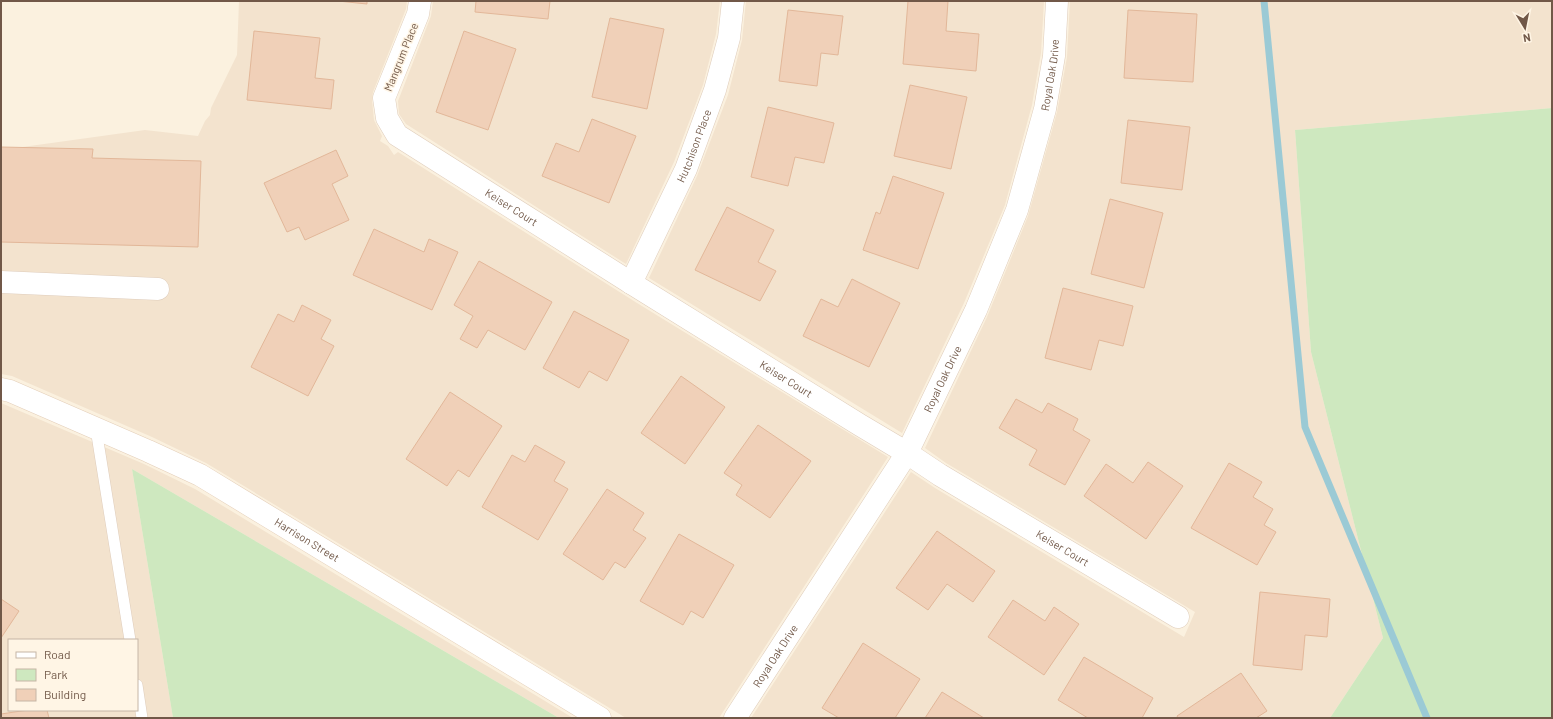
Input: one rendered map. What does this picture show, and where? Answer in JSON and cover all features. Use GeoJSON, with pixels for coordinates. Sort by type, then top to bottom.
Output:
{"type":"FeatureCollection","features":[{"type":"Feature","properties":{"kind":"street","name":"Mangrum Place"},"geometry":{"type":"LineString","coordinates":[[397,135],[387,118],[384,98],[418,14],[420,1]]}},
{"type":"Feature","properties":{"kind":"street","name":"Hutchison Place"},"geometry":{"type":"LineString","coordinates":[[632,283],[686,169],[715,90],[729,38],[733,1]]}},
{"type":"Feature","properties":{"kind":"street","name":"Royal Oak Drive"},"geometry":{"type":"LineString","coordinates":[[735,718],[907,452],[976,310],[1017,210],[1045,109],[1054,56],[1057,1]]}},
{"type":"Feature","properties":{"kind":"street","name":"Keiser Court"},"geometry":{"type":"LineString","coordinates":[[397,135],[860,425],[907,452],[940,475],[1178,617]]}},
{"type":"Feature","properties":{"kind":"street"},"geometry":{"type":"LineString","coordinates":[[1,282],[158,289]]}},
{"type":"Feature","properties":{"kind":"street","name":"Harrison Street"},"geometry":{"type":"LineString","coordinates":[[1,389],[10,391],[148,451],[200,476],[600,718]]}},
{"type":"Feature","properties":{"kind":"lane"},"geometry":{"type":"LineString","coordinates":[[96,429],[130,639]]}},
{"type":"Feature","properties":{"kind":"lane"},"geometry":{"type":"LineString","coordinates":[[138,692],[142,718]]}},
{"type":"Feature","properties":{"kind":"shaded area"},"geometry":{"type":"Polygon","coordinates":[[[239,1],[407,1],[406,9],[373,92],[372,100],[374,120],[382,136],[380,141],[388,146],[394,155],[398,152],[637,303],[888,457],[719,718],[626,718],[206,463],[152,437],[12,376],[1,374],[1,150],[145,130],[198,136],[205,121],[210,115],[211,108],[237,55],[239,1]]]}},
{"type":"Feature","properties":{"kind":"shaded area"},"geometry":{"type":"Polygon","coordinates":[[[433,1],[720,1],[716,34],[703,85],[674,162],[626,264],[406,124],[399,114],[398,101],[431,16],[433,1]]]}},
{"type":"Feature","properties":{"kind":"shaded area"},"geometry":{"type":"Polygon","coordinates":[[[746,1],[1044,1],[1041,53],[1032,105],[1005,205],[964,303],[902,433],[649,278],[697,176],[728,95],[742,40],[746,1]]]}},
{"type":"Feature","properties":{"kind":"shaded area"},"geometry":{"type":"Polygon","coordinates":[[[1070,1],[1552,1],[1552,108],[1295,130],[1311,352],[1383,638],[1330,718],[751,718],[911,472],[935,488],[1184,637],[1195,612],[946,463],[925,448],[987,317],[1028,216],[1057,112],[1067,57],[1070,1]]]}},
{"type":"Feature","properties":{"kind":"shaded area"},"geometry":{"type":"Polygon","coordinates":[[[1,403],[144,464],[195,489],[573,718],[559,718],[132,469],[173,718],[1,718],[1,403]]]}},
{"type":"Feature","properties":{"kind":"green space"},"geometry":{"type":"Polygon","coordinates":[[[1552,108],[1552,718],[1330,718],[1383,638],[1311,352],[1295,130],[1552,108]]]}},
{"type":"Feature","properties":{"kind":"green space"},"geometry":{"type":"Polygon","coordinates":[[[132,469],[559,718],[173,718],[132,469]]]}},
{"type":"Feature","properties":{"kind":"building"},"geometry":{"type":"Polygon","coordinates":[[[338,1],[367,1],[367,4],[338,1]]]}},
{"type":"Feature","properties":{"kind":"building"},"geometry":{"type":"Polygon","coordinates":[[[476,1],[550,1],[548,19],[475,12],[476,1]]]}},
{"type":"Feature","properties":{"kind":"building"},"geometry":{"type":"Polygon","coordinates":[[[908,1],[948,1],[946,31],[979,34],[976,71],[903,64],[908,1]]]}},
{"type":"Feature","properties":{"kind":"building"},"geometry":{"type":"Polygon","coordinates":[[[788,10],[843,16],[838,55],[821,53],[817,86],[779,81],[788,10]]]}},
{"type":"Feature","properties":{"kind":"building"},"geometry":{"type":"Polygon","coordinates":[[[1128,10],[1197,14],[1193,82],[1124,78],[1128,10]]]}},
{"type":"Feature","properties":{"kind":"building"},"geometry":{"type":"Polygon","coordinates":[[[610,18],[664,29],[647,109],[592,97],[610,18]]]}},
{"type":"Feature","properties":{"kind":"building"},"geometry":{"type":"Polygon","coordinates":[[[254,31],[320,38],[315,78],[334,80],[331,109],[247,100],[254,31]]]}},
{"type":"Feature","properties":{"kind":"building"},"geometry":{"type":"Polygon","coordinates":[[[464,31],[516,49],[488,130],[436,112],[464,31]]]}},
{"type":"Feature","properties":{"kind":"building"},"geometry":{"type":"Polygon","coordinates":[[[910,85],[967,97],[951,169],[894,156],[910,85]]]}},
{"type":"Feature","properties":{"kind":"building"},"geometry":{"type":"Polygon","coordinates":[[[768,107],[834,123],[824,163],[795,157],[788,186],[751,177],[768,107]]]}},
{"type":"Feature","properties":{"kind":"building"},"geometry":{"type":"Polygon","coordinates":[[[592,119],[636,136],[609,203],[542,176],[556,143],[579,152],[592,119]]]}},
{"type":"Feature","properties":{"kind":"building"},"geometry":{"type":"Polygon","coordinates":[[[1128,120],[1190,127],[1182,190],[1121,183],[1128,120]]]}},
{"type":"Feature","properties":{"kind":"building"},"geometry":{"type":"Polygon","coordinates":[[[1,147],[93,149],[92,158],[201,161],[198,247],[1,242],[1,147]]]}},
{"type":"Feature","properties":{"kind":"building"},"geometry":{"type":"Polygon","coordinates":[[[336,150],[348,176],[332,184],[349,220],[305,240],[299,227],[287,232],[264,183],[336,150]]]}},
{"type":"Feature","properties":{"kind":"building"},"geometry":{"type":"Polygon","coordinates":[[[893,176],[944,193],[918,269],[863,250],[876,212],[880,214],[893,176]]]}},
{"type":"Feature","properties":{"kind":"building"},"geometry":{"type":"Polygon","coordinates":[[[1110,199],[1163,213],[1144,288],[1091,274],[1110,199]]]}},
{"type":"Feature","properties":{"kind":"building"},"geometry":{"type":"Polygon","coordinates":[[[727,207],[774,230],[758,262],[776,271],[760,301],[695,270],[727,207]]]}},
{"type":"Feature","properties":{"kind":"building"},"geometry":{"type":"Polygon","coordinates":[[[374,229],[424,252],[429,239],[458,252],[432,310],[353,275],[374,229]]]}},
{"type":"Feature","properties":{"kind":"building"},"geometry":{"type":"Polygon","coordinates":[[[479,261],[552,302],[525,350],[488,330],[477,348],[460,339],[473,316],[454,305],[479,261]]]}},
{"type":"Feature","properties":{"kind":"building"},"geometry":{"type":"Polygon","coordinates":[[[852,279],[900,303],[869,367],[803,336],[821,299],[838,307],[852,279]]]}},
{"type":"Feature","properties":{"kind":"building"},"geometry":{"type":"Polygon","coordinates":[[[1063,288],[1133,306],[1123,346],[1099,340],[1091,370],[1045,358],[1063,288]]]}},
{"type":"Feature","properties":{"kind":"building"},"geometry":{"type":"Polygon","coordinates":[[[302,305],[331,320],[321,339],[334,346],[308,396],[251,367],[278,314],[294,322],[302,305]]]}},
{"type":"Feature","properties":{"kind":"building"},"geometry":{"type":"Polygon","coordinates":[[[574,311],[629,340],[607,381],[589,371],[579,388],[543,368],[574,311]]]}},
{"type":"Feature","properties":{"kind":"building"},"geometry":{"type":"Polygon","coordinates":[[[681,376],[725,407],[685,464],[641,433],[681,376]]]}},
{"type":"Feature","properties":{"kind":"building"},"geometry":{"type":"Polygon","coordinates":[[[450,392],[502,426],[469,477],[458,470],[447,486],[406,459],[450,392]]]}},
{"type":"Feature","properties":{"kind":"building"},"geometry":{"type":"Polygon","coordinates":[[[1016,399],[1042,413],[1048,403],[1078,419],[1073,430],[1090,440],[1065,485],[1029,465],[1037,450],[999,428],[1016,399]]]}},
{"type":"Feature","properties":{"kind":"building"},"geometry":{"type":"Polygon","coordinates":[[[758,425],[811,461],[770,518],[736,495],[742,485],[724,473],[758,425]]]}},
{"type":"Feature","properties":{"kind":"building"},"geometry":{"type":"Polygon","coordinates":[[[535,445],[565,462],[554,481],[568,489],[538,540],[482,507],[512,455],[525,462],[535,445]]]}},
{"type":"Feature","properties":{"kind":"building"},"geometry":{"type":"Polygon","coordinates":[[[1148,462],[1183,486],[1146,539],[1084,496],[1106,464],[1133,483],[1148,462]]]}},
{"type":"Feature","properties":{"kind":"building"},"geometry":{"type":"Polygon","coordinates":[[[1229,463],[1262,482],[1253,497],[1273,509],[1264,525],[1276,532],[1257,565],[1191,528],[1229,463]]]}},
{"type":"Feature","properties":{"kind":"building"},"geometry":{"type":"Polygon","coordinates":[[[607,489],[644,513],[633,530],[646,538],[625,568],[615,562],[603,580],[563,554],[607,489]]]}},
{"type":"Feature","properties":{"kind":"building"},"geometry":{"type":"Polygon","coordinates":[[[937,531],[995,571],[973,602],[947,584],[928,610],[896,588],[937,531]]]}},
{"type":"Feature","properties":{"kind":"building"},"geometry":{"type":"Polygon","coordinates":[[[679,534],[734,565],[703,618],[691,611],[683,625],[640,601],[679,534]]]}},
{"type":"Feature","properties":{"kind":"building"},"geometry":{"type":"Polygon","coordinates":[[[1260,592],[1330,599],[1327,637],[1305,635],[1302,670],[1253,665],[1260,592]]]}},
{"type":"Feature","properties":{"kind":"building"},"geometry":{"type":"Polygon","coordinates":[[[1,599],[19,611],[1,638],[1,599]]]}},
{"type":"Feature","properties":{"kind":"building"},"geometry":{"type":"Polygon","coordinates":[[[1013,600],[1045,621],[1054,607],[1079,624],[1044,675],[988,637],[1013,600]]]}},
{"type":"Feature","properties":{"kind":"building"},"geometry":{"type":"Polygon","coordinates":[[[863,643],[920,679],[895,718],[839,718],[822,708],[863,643]]]}},
{"type":"Feature","properties":{"kind":"building"},"geometry":{"type":"Polygon","coordinates":[[[1084,657],[1153,698],[1142,718],[1088,718],[1058,700],[1084,657]]]}},
{"type":"Feature","properties":{"kind":"building"},"geometry":{"type":"Polygon","coordinates":[[[1241,673],[1267,711],[1256,718],[1178,718],[1177,716],[1241,673]]]}},
{"type":"Feature","properties":{"kind":"building"},"geometry":{"type":"Polygon","coordinates":[[[942,692],[984,718],[925,718],[942,692]]]}},
{"type":"Feature","properties":{"kind":"building"},"geometry":{"type":"Polygon","coordinates":[[[21,711],[47,711],[49,718],[1,718],[1,714],[21,711]]]}},
{"type":"Feature","properties":{"kind":"waterway"},"geometry":{"type":"LineString","coordinates":[[1264,1],[1305,427],[1427,718]]}}]}
